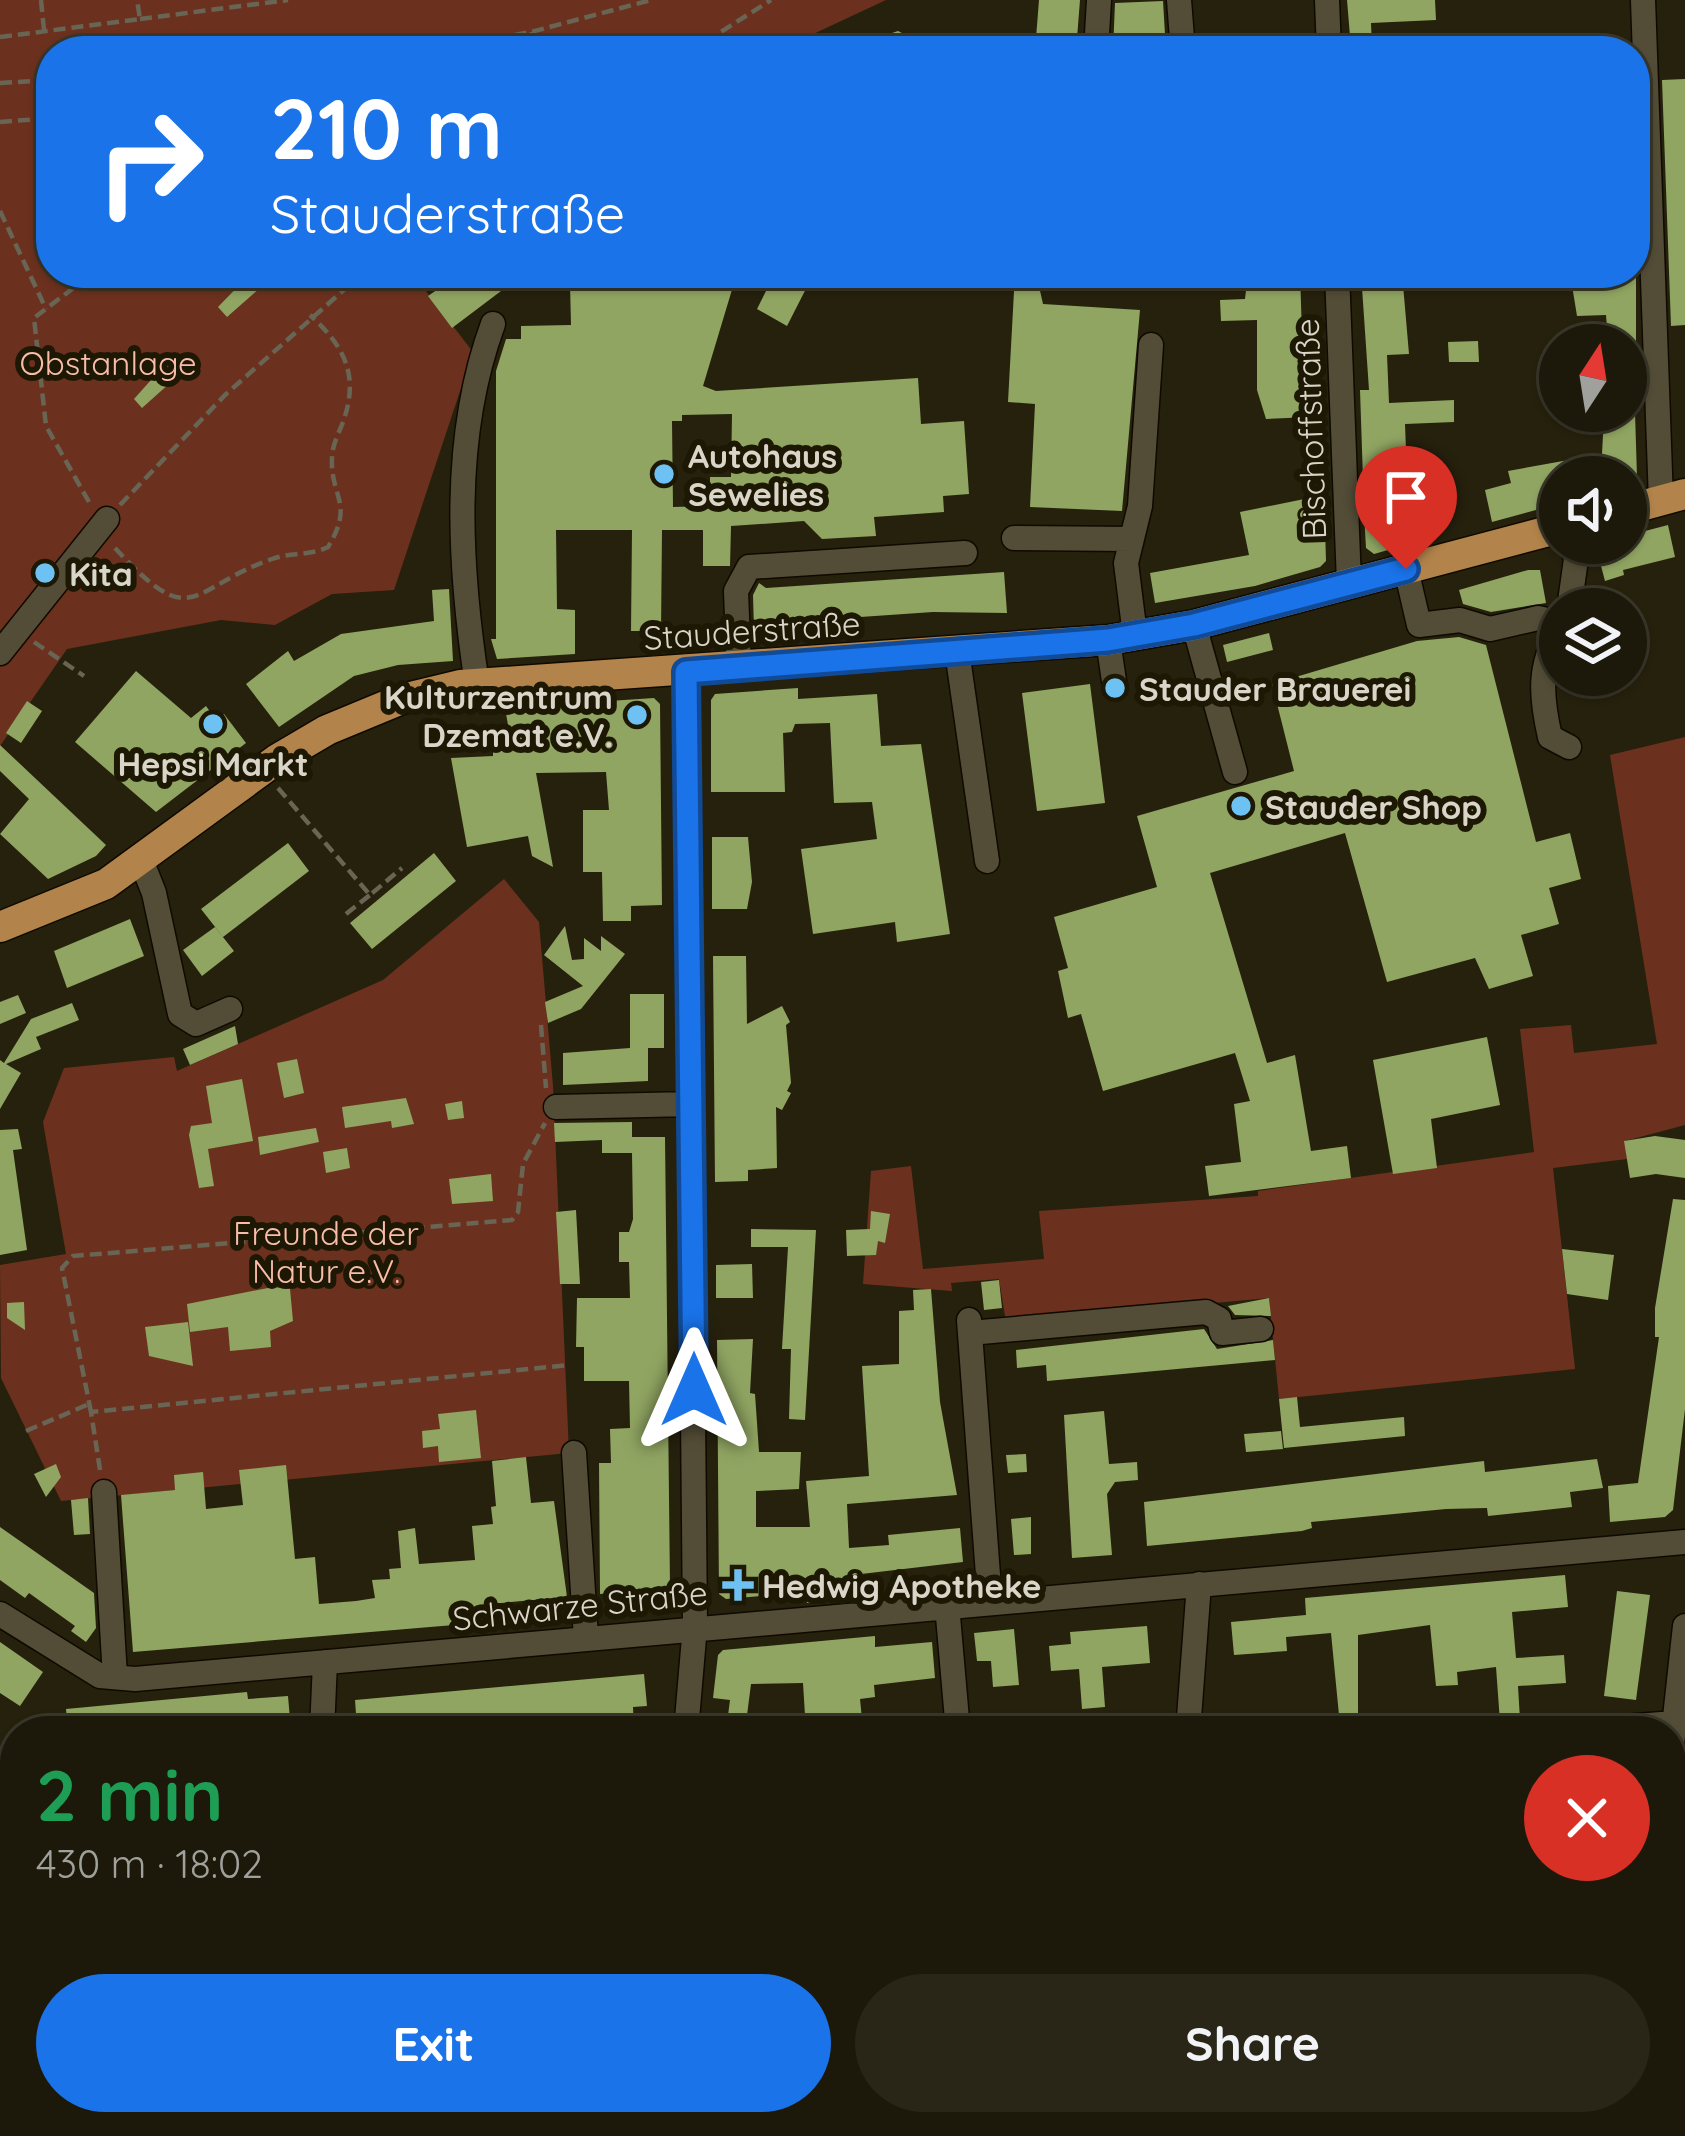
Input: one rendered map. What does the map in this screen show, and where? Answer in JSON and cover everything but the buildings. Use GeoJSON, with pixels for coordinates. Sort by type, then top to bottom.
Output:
{"type":"FeatureCollection","features":[{"type":"Feature","properties":{"kind":"main road","name":"Stauderstraße"},"geometry":{"type":"LineString","coordinates":[[0,927],[106,884],[264,769],[358,715],[477,684],[1122,638],[1194,625],[1539,534]]}},
{"type":"Feature","properties":{"kind":"street"},"geometry":{"type":"LineString","coordinates":[[1097,36],[1100,0]]}},
{"type":"Feature","properties":{"kind":"street"},"geometry":{"type":"LineString","coordinates":[[1180,0],[1183,36]]}},
{"type":"Feature","properties":{"kind":"street"},"geometry":{"type":"LineString","coordinates":[[1327,0],[1328,36]]}},
{"type":"Feature","properties":{"kind":"street"},"geometry":{"type":"LineString","coordinates":[[1642,0],[1644,36]]}},
{"type":"Feature","properties":{"kind":"street"},"geometry":{"type":"LineString","coordinates":[[1650,129],[1673,498]]}},
{"type":"Feature","properties":{"kind":"street","name":"Bischoffstraße"},"geometry":{"type":"LineString","coordinates":[[1338,288],[1349,583]]}},
{"type":"Feature","properties":{"kind":"street"},"geometry":{"type":"LineString","coordinates":[[477,684],[467,617],[460,484],[493,324]]}},
{"type":"Feature","properties":{"kind":"street"},"geometry":{"type":"LineString","coordinates":[[1115,688],[1131,538],[1140,506],[1151,345]]}},
{"type":"Feature","properties":{"kind":"street"},"geometry":{"type":"LineString","coordinates":[[0,653],[104,522]]}},
{"type":"Feature","properties":{"kind":"street"},"geometry":{"type":"LineString","coordinates":[[1014,538],[1131,538]]}},
{"type":"Feature","properties":{"kind":"street"},"geometry":{"type":"LineString","coordinates":[[739,668],[736,590],[749,567],[965,553]]}},
{"type":"Feature","properties":{"kind":"street"},"geometry":{"type":"LineString","coordinates":[[1406,569],[1419,625],[1460,620],[1490,629],[1539,618]]}},
{"type":"Feature","properties":{"kind":"street"},"geometry":{"type":"LineString","coordinates":[[1194,625],[1235,772]]}},
{"type":"Feature","properties":{"kind":"street"},"geometry":{"type":"LineString","coordinates":[[957,651],[987,861]]}},
{"type":"Feature","properties":{"kind":"street"},"geometry":{"type":"LineString","coordinates":[[686,672],[694,1626],[687,1716]]}},
{"type":"Feature","properties":{"kind":"street"},"geometry":{"type":"LineString","coordinates":[[1541,696],[1550,737],[1569,747]]}},
{"type":"Feature","properties":{"kind":"street"},"geometry":{"type":"LineString","coordinates":[[141,860],[154,893],[180,1014],[196,1024],[230,1009]]}},
{"type":"Feature","properties":{"kind":"street"},"geometry":{"type":"LineString","coordinates":[[550,1105],[691,1104]]}},
{"type":"Feature","properties":{"kind":"street"},"geometry":{"type":"LineString","coordinates":[[990,1602],[969,1326],[1206,1312],[1219,1319],[1222,1333],[1262,1329]]}},
{"type":"Feature","properties":{"kind":"street"},"geometry":{"type":"LineString","coordinates":[[574,1453],[586,1638]]}},
{"type":"Feature","properties":{"kind":"street"},"geometry":{"type":"LineString","coordinates":[[104,1492],[116,1677]]}},
{"type":"Feature","properties":{"kind":"street","name":"Schwarze Straße"},"geometry":{"type":"LineString","coordinates":[[0,1614],[67,1659],[116,1677],[1685,1542]]}},
{"type":"Feature","properties":{"kind":"street"},"geometry":{"type":"LineString","coordinates":[[1189,1716],[1198,1584]]}},
{"type":"Feature","properties":{"kind":"street"},"geometry":{"type":"LineString","coordinates":[[946,1606],[957,1716]]}},
{"type":"Feature","properties":{"kind":"street"},"geometry":{"type":"LineString","coordinates":[[1676,1716],[1685,1626]]}},
{"type":"Feature","properties":{"kind":"street"},"geometry":{"type":"LineString","coordinates":[[323,1716],[325,1662]]}},
{"type":"Feature","properties":{"kind":"path"},"geometry":{"type":"LineString","coordinates":[[41,0],[44,32]]}},
{"type":"Feature","properties":{"kind":"path"},"geometry":{"type":"LineString","coordinates":[[137,0],[140,19]]}},
{"type":"Feature","properties":{"kind":"path"},"geometry":{"type":"LineString","coordinates":[[219,0],[220,10]]}},
{"type":"Feature","properties":{"kind":"path"},"geometry":{"type":"LineString","coordinates":[[0,37],[288,0]]}},
{"type":"Feature","properties":{"kind":"path"},"geometry":{"type":"LineString","coordinates":[[509,36],[651,0]]}},
{"type":"Feature","properties":{"kind":"path"},"geometry":{"type":"LineString","coordinates":[[715,36],[771,0]]}},
{"type":"Feature","properties":{"kind":"path"},"geometry":{"type":"LineString","coordinates":[[531,32],[532,36]]}},
{"type":"Feature","properties":{"kind":"path"},"geometry":{"type":"LineString","coordinates":[[0,83],[36,81]]}},
{"type":"Feature","properties":{"kind":"path"},"geometry":{"type":"LineString","coordinates":[[0,122],[36,119]]}},
{"type":"Feature","properties":{"kind":"path"},"geometry":{"type":"LineString","coordinates":[[0,211],[36,288]]}},
{"type":"Feature","properties":{"kind":"path"},"geometry":{"type":"LineString","coordinates":[[36,288],[46,309]]}},
{"type":"Feature","properties":{"kind":"path"},"geometry":{"type":"LineString","coordinates":[[73,288],[34,318],[46,426],[149,585],[186,598],[232,581],[268,559],[328,547],[343,514],[331,461],[350,394],[350,368],[336,339],[310,315]]}},
{"type":"Feature","properties":{"kind":"path"},"geometry":{"type":"LineString","coordinates":[[104,522],[310,315],[344,288]]}},
{"type":"Feature","properties":{"kind":"path"},"geometry":{"type":"LineString","coordinates":[[56,657],[84,676]]}},
{"type":"Feature","properties":{"kind":"path"},"geometry":{"type":"LineString","coordinates":[[264,769],[370,895]]}},
{"type":"Feature","properties":{"kind":"path"},"geometry":{"type":"LineString","coordinates":[[346,914],[402,868]]}},
{"type":"Feature","properties":{"kind":"path"},"geometry":{"type":"LineString","coordinates":[[104,1492],[62,1268],[73,1256],[512,1220],[518,1212],[523,1164],[550,1105],[541,1025]]}},
{"type":"Feature","properties":{"kind":"path"},"geometry":{"type":"LineString","coordinates":[[26,1431],[90,1408],[570,1365]]}},
{"type":"Feature","properties":{"kind":"green space","name":"Obstanlage"},"geometry":{"type":"Polygon","coordinates":[[[0,0],[886,0],[809,36],[36,36],[36,288],[424,288],[473,352],[394,590],[332,594],[275,625],[221,620],[67,649],[0,746],[0,0]]]}},
{"type":"Feature","properties":{"kind":"green space"},"geometry":{"type":"Polygon","coordinates":[[[1685,737],[1685,1125],[1625,1141],[1627,1159],[1553,1168],[1575,1369],[1279,1399],[1269,1298],[1006,1322],[999,1279],[951,1283],[952,1291],[863,1284],[871,1171],[911,1166],[923,1269],[1044,1259],[1039,1211],[1258,1196],[1258,1191],[1534,1152],[1520,1029],[1571,1025],[1574,1053],[1657,1044],[1610,755],[1685,737]]]}},
{"type":"Feature","properties":{"kind":"green space","name":"Freunde der Natur e.V."},"geometry":{"type":"Polygon","coordinates":[[[504,879],[539,922],[553,1086],[569,1453],[61,1501],[1,1378],[0,1265],[66,1254],[43,1122],[64,1068],[174,1057],[177,1071],[383,980],[504,879]]]}},
{"type":"Feature","properties":{"kind":"place","name":"Autohaus Sewelies"},"geometry":{"type":"Point","coordinates":[664,474]}},
{"type":"Feature","properties":{"kind":"place","name":"Kita"},"geometry":{"type":"Point","coordinates":[45,573]}},
{"type":"Feature","properties":{"kind":"place","name":"Stauder Brauerei"},"geometry":{"type":"Point","coordinates":[1115,688]}},
{"type":"Feature","properties":{"kind":"place","name":"Kulturzentrum Dzemat e.V."},"geometry":{"type":"Point","coordinates":[637,715]}},
{"type":"Feature","properties":{"kind":"place","name":"Hepsi Markt"},"geometry":{"type":"Point","coordinates":[213,724]}},
{"type":"Feature","properties":{"kind":"place","name":"Stauder Shop"},"geometry":{"type":"Point","coordinates":[1241,806]}},
{"type":"Feature","properties":{"kind":"place","name":"Hedwig Apotheke"},"geometry":{"type":"Point","coordinates":[738,1585]}},
{"type":"Feature","properties":{"kind":"route"},"geometry":{"type":"LineString","coordinates":[[694,1390],[686,672],[1108,640],[1194,625],[1406,569]]}}]}
